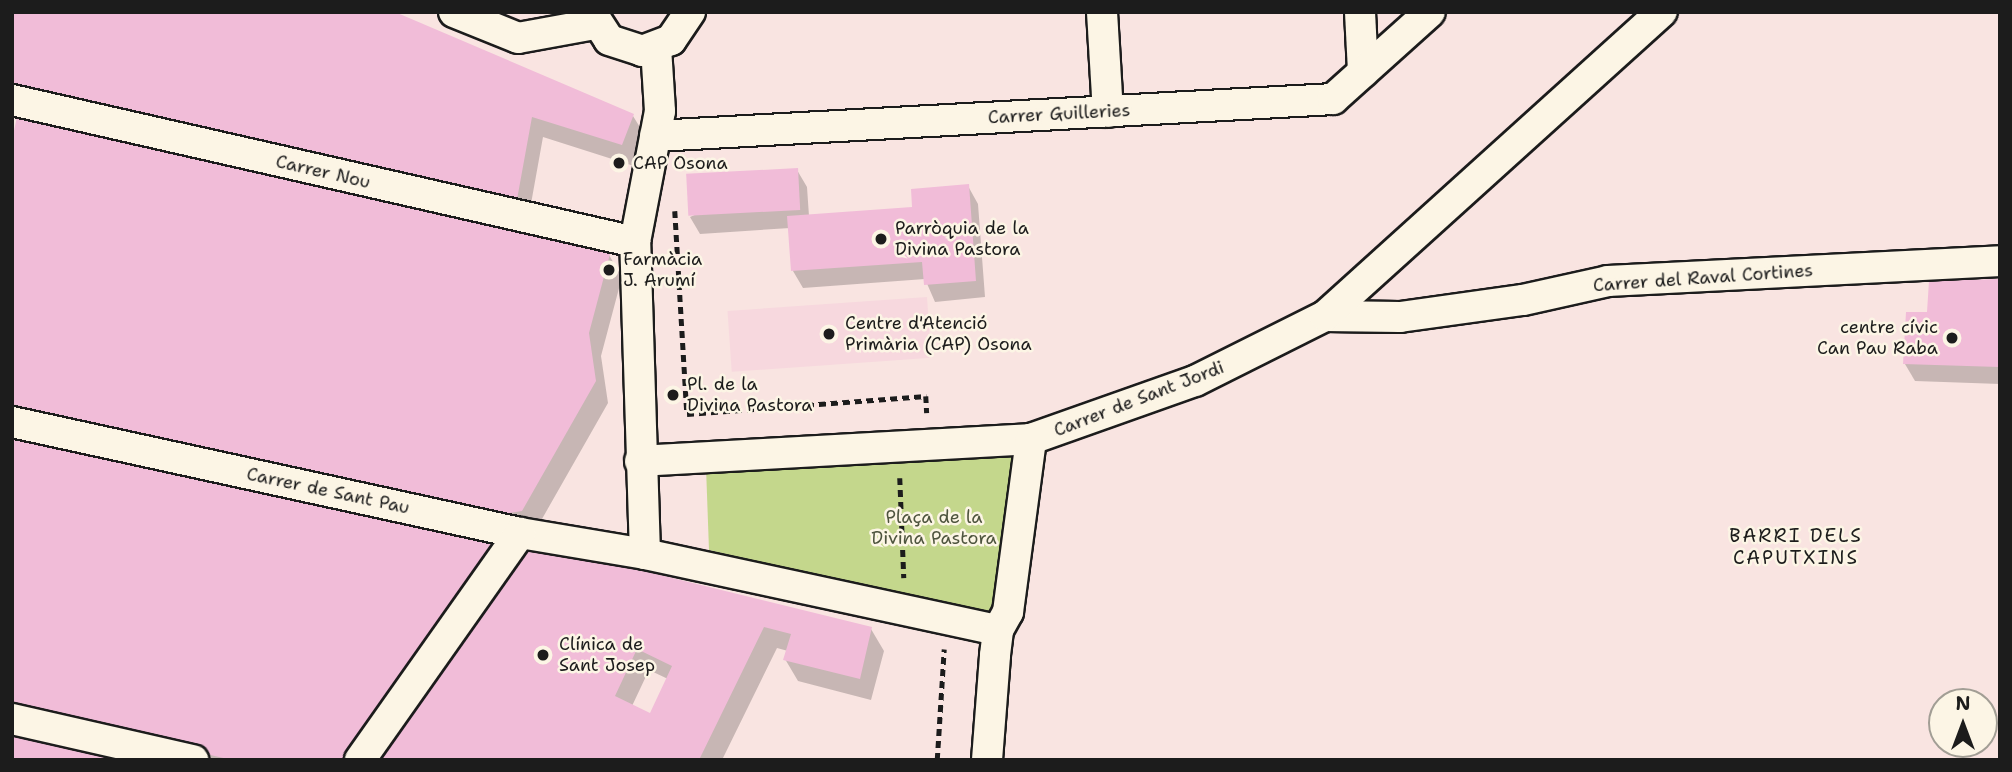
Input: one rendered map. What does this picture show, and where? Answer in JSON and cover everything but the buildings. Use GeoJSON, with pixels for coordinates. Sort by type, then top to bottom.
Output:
{"type":"FeatureCollection","features":[{"type":"Feature","properties":{"kind":"street"},"geometry":{"type":"LineString","coordinates":[[454,12],[517,38],[593,18],[621,47],[656,48],[677,35],[690,12]]}},
{"type":"Feature","properties":{"kind":"street"},"geometry":{"type":"LineString","coordinates":[[1102,12],[1108,112]]}},
{"type":"Feature","properties":{"kind":"street"},"geometry":{"type":"LineString","coordinates":[[1360,12],[1363,72]]}},
{"type":"Feature","properties":{"kind":"street","name":"Carrer Guilleries"},"geometry":{"type":"LineString","coordinates":[[655,136],[1333,99],[1430,12]]}},
{"type":"Feature","properties":{"kind":"street","name":"Carrer de Sant Jordi"},"geometry":{"type":"LineString","coordinates":[[1031,439],[1195,381],[1325,316],[1661,12]]}},
{"type":"Feature","properties":{"kind":"street"},"geometry":{"type":"LineString","coordinates":[[656,48],[660,111],[635,242],[642,361],[640,461],[645,554],[999,629]]}},
{"type":"Feature","properties":{"kind":"street","name":"Carrer Nou"},"geometry":{"type":"LineString","coordinates":[[12,100],[635,242]]}},
{"type":"Feature","properties":{"kind":"street","name":"Carrer del Raval Cortines"},"geometry":{"type":"LineString","coordinates":[[1325,316],[1400,317],[1522,300],[1608,281],[2000,261]]}},
{"type":"Feature","properties":{"kind":"street"},"geometry":{"type":"LineString","coordinates":[[1384,263],[1386,300],[1400,317]]}},
{"type":"Feature","properties":{"kind":"street","name":"Carrer de Sant Pau"},"geometry":{"type":"LineString","coordinates":[[12,422],[520,533],[645,554]]}},
{"type":"Feature","properties":{"kind":"street"},"geometry":{"type":"LineString","coordinates":[[640,461],[1031,439],[1008,612],[999,629],[986,760]]}},
{"type":"Feature","properties":{"kind":"street"},"geometry":{"type":"LineString","coordinates":[[360,760],[520,533]]}},
{"type":"Feature","properties":{"kind":"street"},"geometry":{"type":"LineString","coordinates":[[12,719],[193,760]]}},
{"type":"Feature","properties":{"kind":"path"},"geometry":{"type":"LineString","coordinates":[[675,209],[687,414],[926,396]]}},
{"type":"Feature","properties":{"kind":"path"},"geometry":{"type":"LineString","coordinates":[[904,589],[899,471],[910,471]]}},
{"type":"Feature","properties":{"kind":"path"},"geometry":{"type":"LineString","coordinates":[[937,760],[945,642]]}},
{"type":"Feature","properties":{"kind":"shaded area","name":"Centre d'Atenció Primària (CAP) Osona"},"geometry":{"type":"Polygon","coordinates":[[[927,297],[931,358],[732,372],[727,311],[927,297]]]}},
{"type":"Feature","properties":{"kind":"green space","name":"Plaça de la Divina Pastora"},"geometry":{"type":"Polygon","coordinates":[[[1021,452],[994,617],[709,550],[706,467],[1021,452]]]}},
{"type":"Feature","properties":{"kind":"place","name":"CAP Osona"},"geometry":{"type":"Point","coordinates":[619,163]}},
{"type":"Feature","properties":{"kind":"place","name":"Parròquia de la Divina Pastora"},"geometry":{"type":"Point","coordinates":[881,239]}},
{"type":"Feature","properties":{"kind":"place","name":"Farmàcia J. Arumí"},"geometry":{"type":"Point","coordinates":[609,270]}},
{"type":"Feature","properties":{"kind":"place","name":"Centre d'Atenció Primària (CAP) Osona"},"geometry":{"type":"Point","coordinates":[829,334]}},
{"type":"Feature","properties":{"kind":"place","name":"centre cívic Can Pau Raba"},"geometry":{"type":"Point","coordinates":[1952,338]}},
{"type":"Feature","properties":{"kind":"place","name":"Pl. de la Divina Pastora"},"geometry":{"type":"Point","coordinates":[673,395]}},
{"type":"Feature","properties":{"kind":"place","name":"Clínica de Sant Josep"},"geometry":{"type":"Point","coordinates":[543,655]}},
{"type":"Feature","properties":{"kind":"district","name":"BARRI DELS CAPUTXINS"},"geometry":{"type":"Point","coordinates":[1796,547]}}]}
